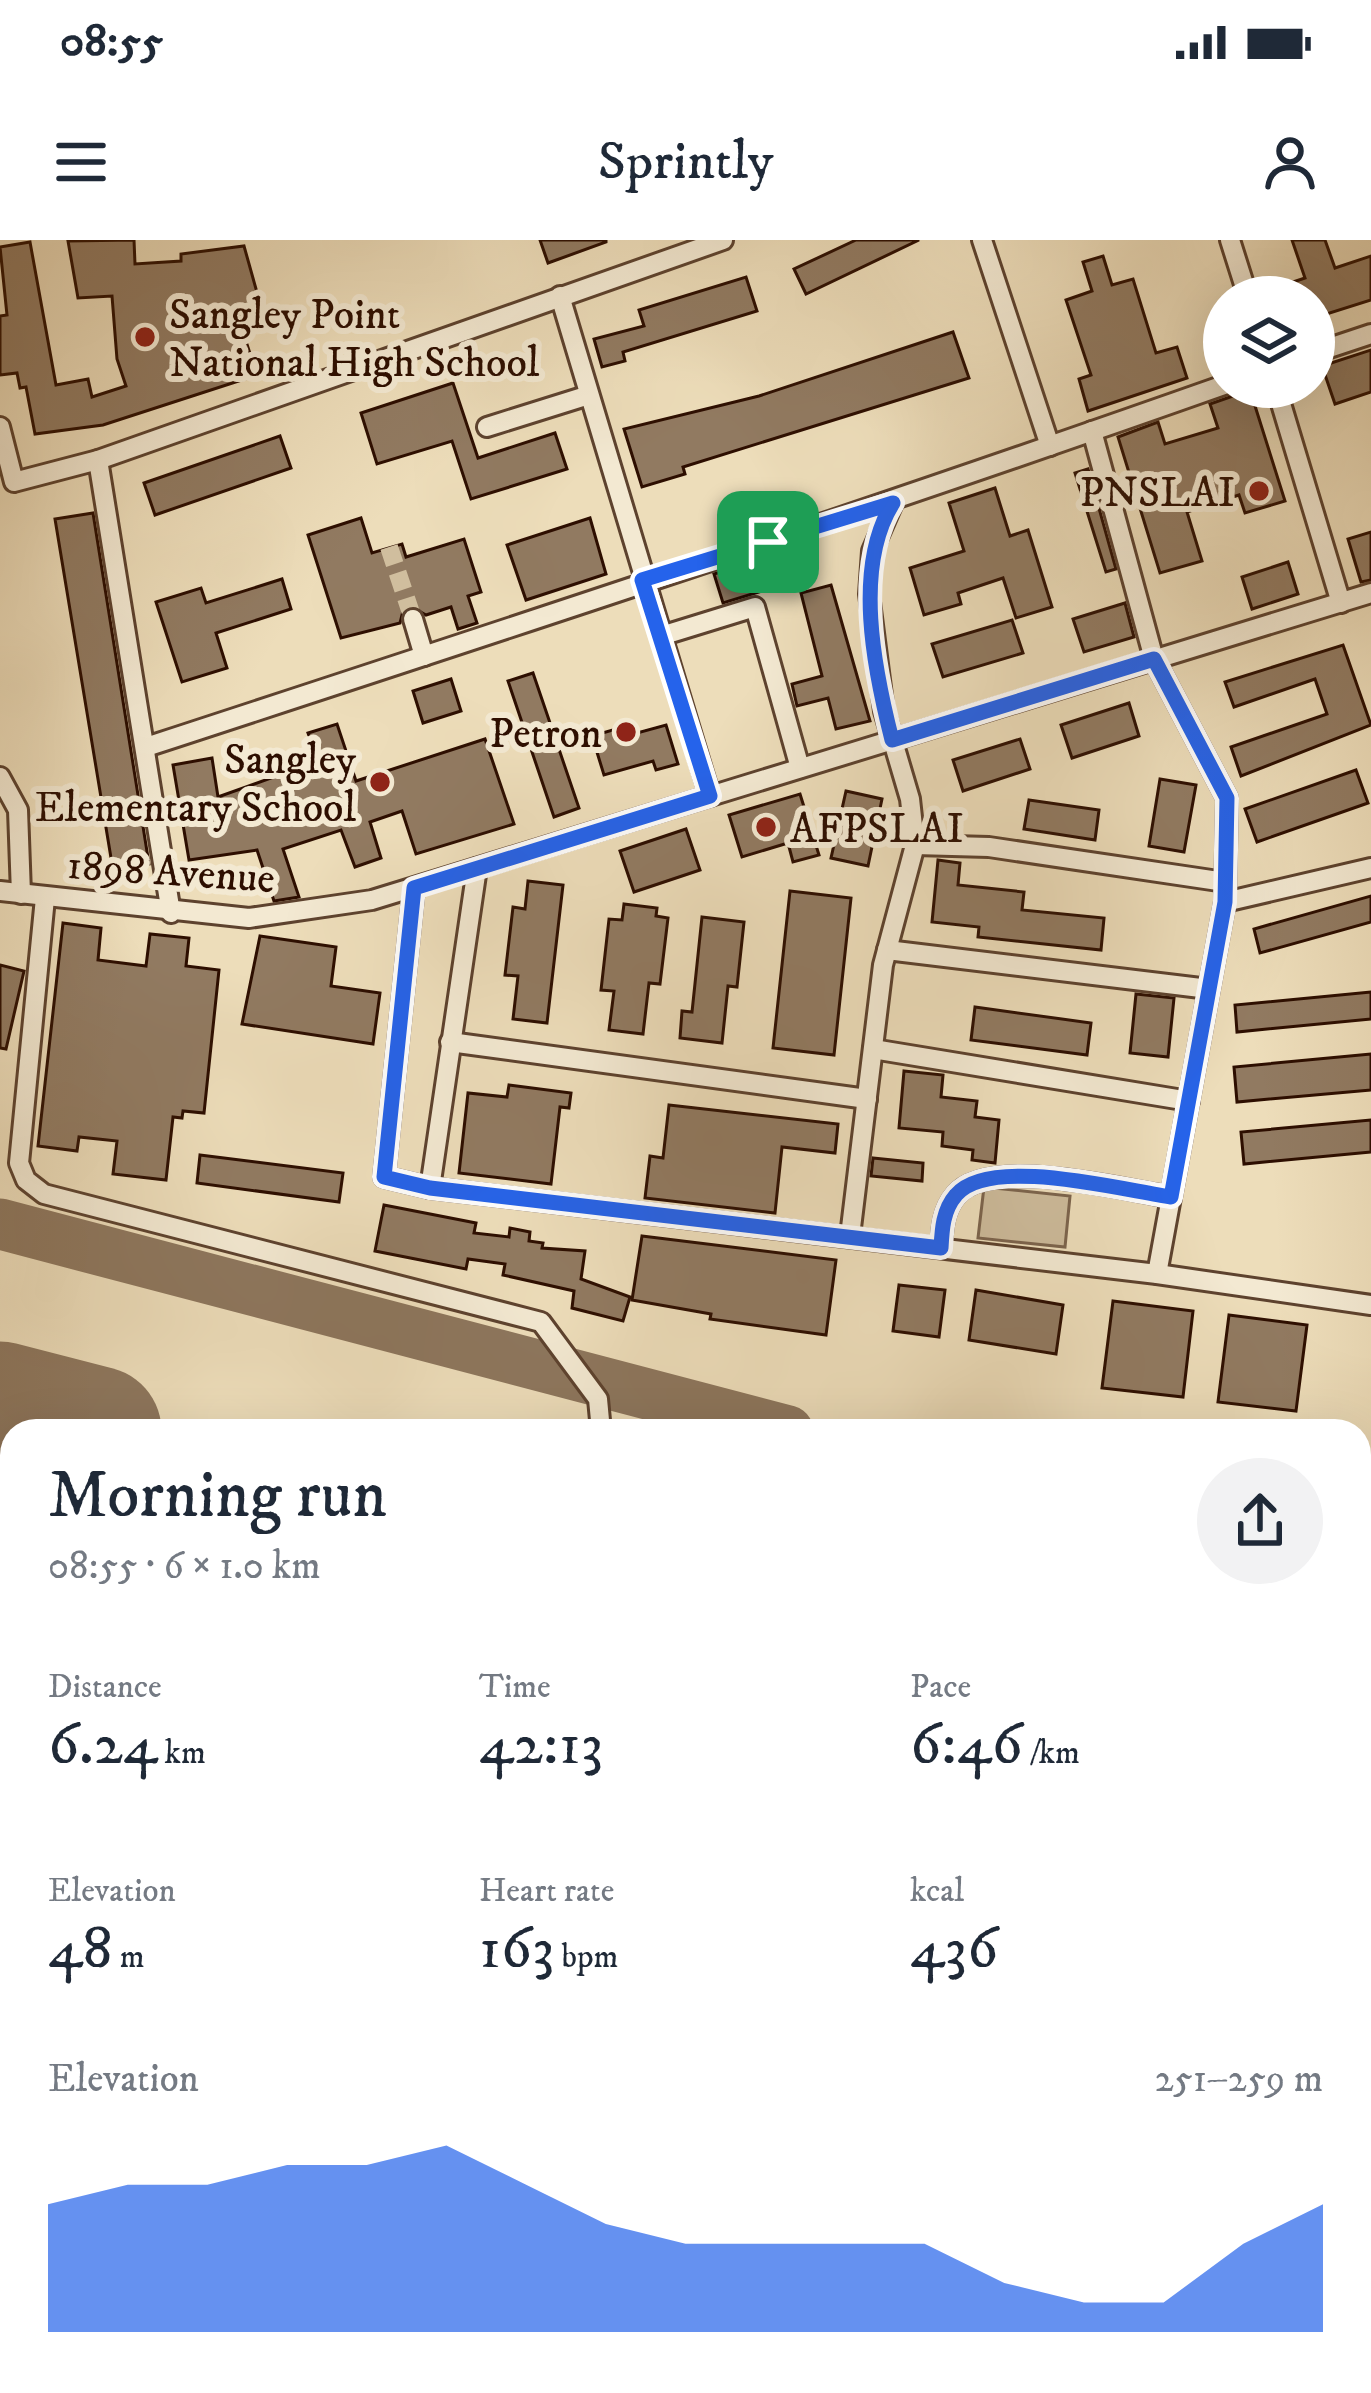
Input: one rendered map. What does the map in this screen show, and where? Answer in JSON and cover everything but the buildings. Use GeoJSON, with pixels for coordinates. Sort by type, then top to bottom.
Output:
{"type":"FeatureCollection","features":[{"type":"Feature","properties":{"kind":"street"},"geometry":{"type":"LineString","coordinates":[[0,427],[14,482],[98,460],[723,240]]}},
{"type":"Feature","properties":{"kind":"street"},"geometry":{"type":"LineString","coordinates":[[982,240],[1050,446]]}},
{"type":"Feature","properties":{"kind":"street"},"geometry":{"type":"LineString","coordinates":[[1230,240],[1241,276]]}},
{"type":"Feature","properties":{"kind":"street"},"geometry":{"type":"LineString","coordinates":[[560,296],[710,796]]}},
{"type":"Feature","properties":{"kind":"street"},"geometry":{"type":"LineString","coordinates":[[1335,346],[1371,334]]}},
{"type":"Feature","properties":{"kind":"street"},"geometry":{"type":"LineString","coordinates":[[146,747],[642,580],[893,503],[1203,392]]}},
{"type":"Feature","properties":{"kind":"street"},"geometry":{"type":"LineString","coordinates":[[487,427],[589,394]]}},
{"type":"Feature","properties":{"kind":"street"},"geometry":{"type":"LineString","coordinates":[[1282,408],[1341,604]]}},
{"type":"Feature","properties":{"kind":"street"},"geometry":{"type":"LineString","coordinates":[[1091,431],[1154,659],[1227,798],[1225,892],[1157,1274]]}},
{"type":"Feature","properties":{"kind":"street"},"geometry":{"type":"LineString","coordinates":[[98,460],[171,914]]}},
{"type":"Feature","properties":{"kind":"street"},"geometry":{"type":"LineString","coordinates":[[850,1236],[887,950],[915,844],[868,594],[872,551],[893,503]]}},
{"type":"Feature","properties":{"kind":"street","name":"1898 Avenue"},"geometry":{"type":"LineString","coordinates":[[0,891],[171,914],[249,918],[414,888],[1371,593]]}},
{"type":"Feature","properties":{"kind":"street"},"geometry":{"type":"LineString","coordinates":[[661,636],[755,607],[800,768]]}},
{"type":"Feature","properties":{"kind":"street"},"geometry":{"type":"LineString","coordinates":[[412,619],[424,656]]}},
{"type":"Feature","properties":{"kind":"street"},"geometry":{"type":"LineString","coordinates":[[0,777],[19,810],[21,894]]}},
{"type":"Feature","properties":{"kind":"street"},"geometry":{"type":"LineString","coordinates":[[915,844],[989,847],[1225,892],[1371,868]]}},
{"type":"Feature","properties":{"kind":"street"},"geometry":{"type":"LineString","coordinates":[[430,1188],[477,868]]}},
{"type":"Feature","properties":{"kind":"street"},"geometry":{"type":"LineString","coordinates":[[414,888],[384,1177],[430,1188],[1157,1274],[1371,1305]]}},
{"type":"Feature","properties":{"kind":"street"},"geometry":{"type":"LineString","coordinates":[[45,898],[19,1163],[26,1180],[44,1194],[541,1322],[598,1399],[600,1419]]}},
{"type":"Feature","properties":{"kind":"street"},"geometry":{"type":"LineString","coordinates":[[887,950],[1209,988]]}},
{"type":"Feature","properties":{"kind":"street"},"geometry":{"type":"LineString","coordinates":[[450,1042],[867,1099]]}},
{"type":"Feature","properties":{"kind":"street"},"geometry":{"type":"LineString","coordinates":[[873,1048],[1189,1101]]}},
{"type":"Feature","properties":{"kind":"street"},"geometry":{"type":"LineString","coordinates":[[941,1248],[943,1219],[957,1192],[999,1173],[1171,1197]]}},
{"type":"Feature","properties":{"kind":"shaded area"},"geometry":{"type":"Polygon","coordinates":[[[984,1187],[1070,1196],[1065,1247],[978,1238],[984,1187]]]}},
{"type":"Feature","properties":{"kind":"taxiway"},"geometry":{"type":"LineString","coordinates":[[0,1224],[742,1419]]}},
{"type":"Feature","properties":{"kind":"runway"},"geometry":{"type":"LineString","coordinates":[[0,1406],[50,1419]]}},
{"type":"Feature","properties":{"kind":"tunnel"},"geometry":{"type":"LineString","coordinates":[[389,547],[413,619]]}},
{"type":"Feature","properties":{"kind":"place","name":"Sangley Point National High School"},"geometry":{"type":"Point","coordinates":[145,337]}},
{"type":"Feature","properties":{"kind":"place","name":"PNSLAI"},"geometry":{"type":"Point","coordinates":[1259,491]}},
{"type":"Feature","properties":{"kind":"place","name":"Petron"},"geometry":{"type":"Point","coordinates":[626,732]}},
{"type":"Feature","properties":{"kind":"place","name":"Sangley Elementary School"},"geometry":{"type":"Point","coordinates":[380,782]}},
{"type":"Feature","properties":{"kind":"place","name":"AFPSLAI"},"geometry":{"type":"Point","coordinates":[766,827]}},
{"type":"Feature","properties":{"kind":"route"},"geometry":{"type":"LineString","coordinates":[[893,503],[872,551],[868,594],[892,740],[1154,659],[1227,798],[1225,902],[1171,1197],[999,1173],[957,1192],[943,1219],[941,1248],[430,1188],[384,1177],[414,888],[710,796],[642,580],[768,542],[893,503]]}}]}
